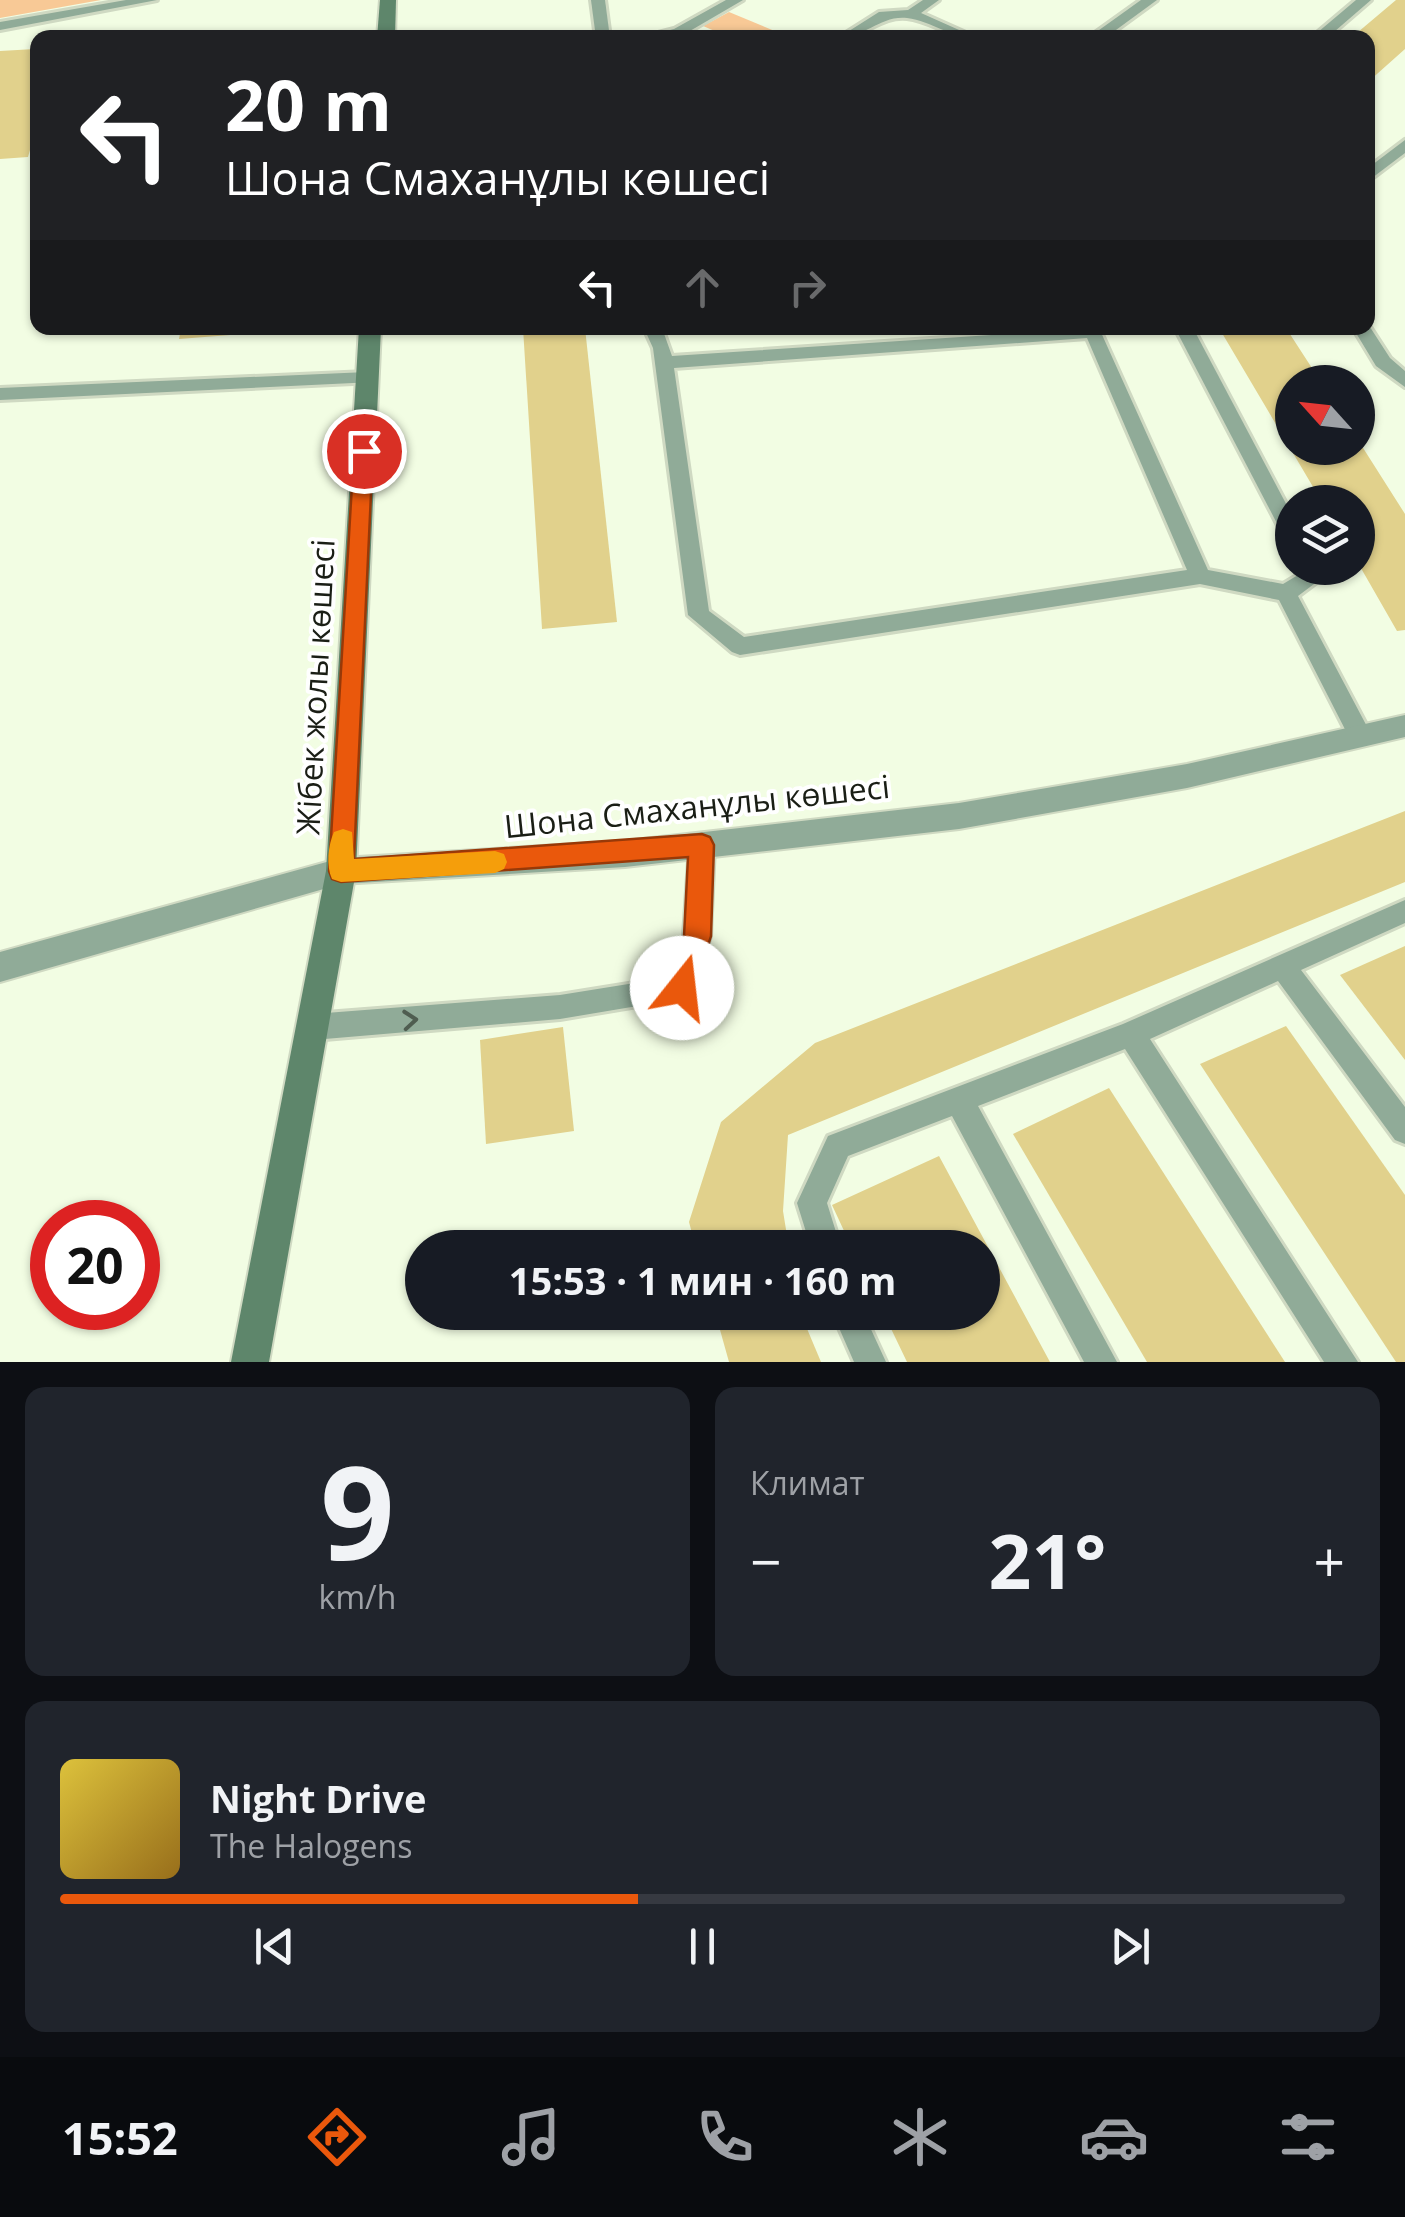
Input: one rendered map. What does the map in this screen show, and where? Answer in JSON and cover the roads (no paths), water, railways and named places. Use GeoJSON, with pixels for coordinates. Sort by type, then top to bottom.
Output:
{"type":"FeatureCollection","features":[{"type":"Feature","properties":{"kind":"main road"},"geometry":{"type":"LineString","coordinates":[[386,30],[388,0]]}},
{"type":"Feature","properties":{"kind":"main road","name":"Жібек жолы көшесі"},"geometry":{"type":"LineString","coordinates":[[250,1362],[341,871],[370,335]]}},
{"type":"Feature","properties":{"kind":"street","name":"Шона Смаханұлы көшесі"},"geometry":{"type":"LineString","coordinates":[[0,967],[341,871],[702,845],[959,816],[1187,776],[1405,726]]}},
{"type":"Feature","properties":{"kind":"lane"},"geometry":{"type":"LineString","coordinates":[[0,26],[150,0]]}},
{"type":"Feature","properties":{"kind":"lane"},"geometry":{"type":"LineString","coordinates":[[598,0],[602,30]]}},
{"type":"Feature","properties":{"kind":"lane"},"geometry":{"type":"LineString","coordinates":[[682,30],[736,0]]}},
{"type":"Feature","properties":{"kind":"lane"},"geometry":{"type":"LineString","coordinates":[[912,14],[932,0]]}},
{"type":"Feature","properties":{"kind":"lane"},"geometry":{"type":"LineString","coordinates":[[1107,30],[1150,0]]}},
{"type":"Feature","properties":{"kind":"lane"},"geometry":{"type":"LineString","coordinates":[[1333,0],[1360,4]]}},
{"type":"Feature","properties":{"kind":"lane"},"geometry":{"type":"LineString","coordinates":[[1328,30],[1360,4]]}},
{"type":"Feature","properties":{"kind":"lane"},"geometry":{"type":"LineString","coordinates":[[859,30],[884,15],[912,14],[951,30]]}},
{"type":"Feature","properties":{"kind":"lane"},"geometry":{"type":"LineString","coordinates":[[1375,170],[1405,145]]}},
{"type":"Feature","properties":{"kind":"lane"},"geometry":{"type":"LineString","coordinates":[[655,335],[664,363],[699,615],[740,646],[1200,576],[1286,594],[1300,585]]}},
{"type":"Feature","properties":{"kind":"lane"},"geometry":{"type":"LineString","coordinates":[[664,363],[1051,335]]}},
{"type":"Feature","properties":{"kind":"lane"},"geometry":{"type":"LineString","coordinates":[[1094,335],[1200,576]]}},
{"type":"Feature","properties":{"kind":"lane"},"geometry":{"type":"LineString","coordinates":[[1188,335],[1275,500]]}},
{"type":"Feature","properties":{"kind":"lane"},"geometry":{"type":"LineString","coordinates":[[1366,335],[1383,362],[1405,381]]}},
{"type":"Feature","properties":{"kind":"lane"},"geometry":{"type":"LineString","coordinates":[[0,394],[367,378]]}},
{"type":"Feature","properties":{"kind":"lane"},"geometry":{"type":"LineString","coordinates":[[1286,594],[1360,736]]}},
{"type":"Feature","properties":{"kind":"lane"},"geometry":{"type":"LineString","coordinates":[[312,1028],[560,1007],[682,988],[698,936],[702,845]]}},
{"type":"Feature","properties":{"kind":"lane"},"geometry":{"type":"LineString","coordinates":[[820,1230],[812,1203],[838,1146],[1130,1034],[1405,911]]}},
{"type":"Feature","properties":{"kind":"lane"},"geometry":{"type":"LineString","coordinates":[[1282,966],[1405,1130]]}},
{"type":"Feature","properties":{"kind":"lane"},"geometry":{"type":"LineString","coordinates":[[1130,1034],[1342,1362]]}},
{"type":"Feature","properties":{"kind":"lane"},"geometry":{"type":"LineString","coordinates":[[959,1100],[1101,1362]]}},
{"type":"Feature","properties":{"kind":"lane"},"geometry":{"type":"LineString","coordinates":[[855,1330],[870,1362]]}}]}
